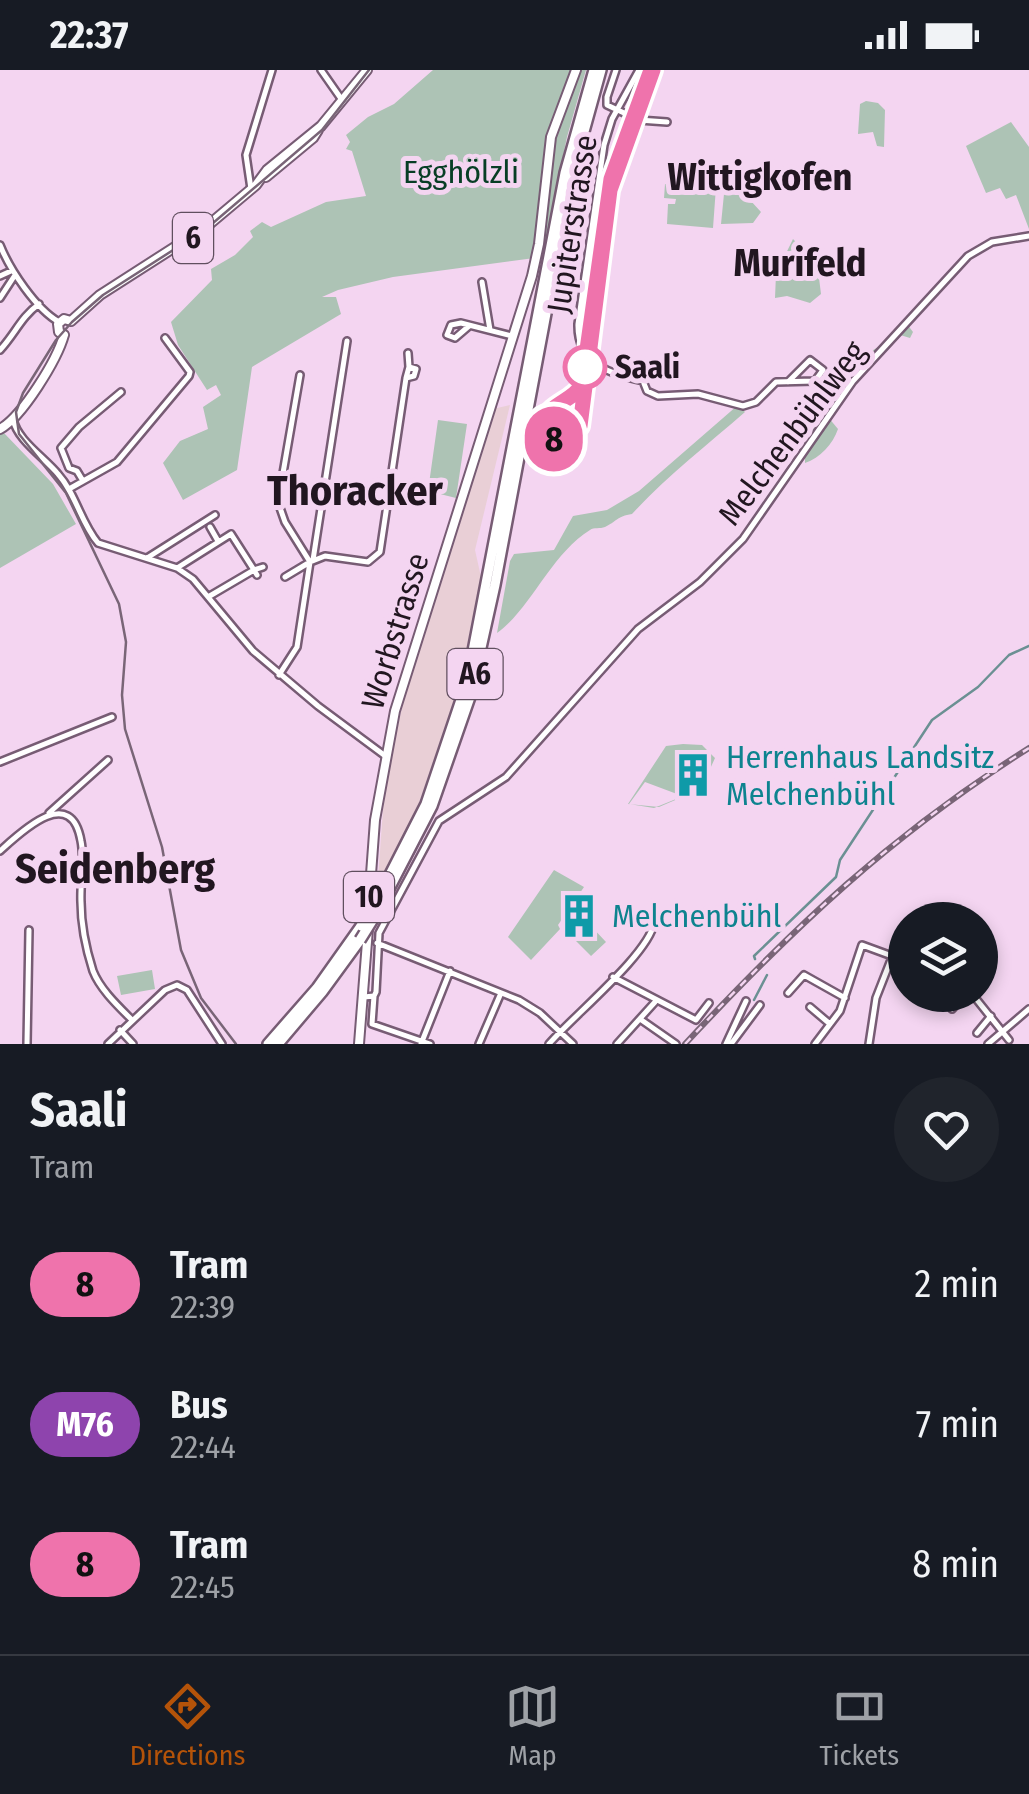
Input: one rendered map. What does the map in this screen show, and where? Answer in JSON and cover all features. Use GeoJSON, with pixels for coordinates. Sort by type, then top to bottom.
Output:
{"type":"FeatureCollection","features":[{"type":"Feature","properties":{"kind":"highway","name":"A6"},"geometry":{"type":"LineString","coordinates":[[278,1044],[375,904],[432,790],[467,682],[565,173],[597,70]]}},
{"type":"Feature","properties":{"kind":"highway","name":"A6"},"geometry":{"type":"LineString","coordinates":[[268,1044],[288,1028],[376,916],[432,806],[470,697],[572,174],[597,70]]}},
{"type":"Feature","properties":{"kind":"main road","name":"6"},"geometry":{"type":"LineString","coordinates":[[71,321],[109,290],[196,236],[321,126],[367,70]]}},
{"type":"Feature","properties":{"kind":"main road","name":"Worbstrasse"},"geometry":{"type":"LineString","coordinates":[[359,1044],[369,997],[371,854],[384,755],[407,669],[538,250],[550,136],[576,70]]}},
{"type":"Feature","properties":{"kind":"main road"},"geometry":{"type":"LineString","coordinates":[[66,319],[71,321],[72,332],[64,335],[59,332],[59,322],[66,319]]}},
{"type":"Feature","properties":{"kind":"main road"},"geometry":{"type":"LineString","coordinates":[[0,429],[13,420],[58,353],[64,335]]}},
{"type":"Feature","properties":{"kind":"street"},"geometry":{"type":"LineString","coordinates":[[250,189],[246,155],[272,70]]}},
{"type":"Feature","properties":{"kind":"street"},"geometry":{"type":"LineString","coordinates":[[321,70],[343,101]]}},
{"type":"Feature","properties":{"kind":"street","name":"Jupiterstrasse"},"geometry":{"type":"LineString","coordinates":[[616,70],[606,101],[616,111],[639,120],[666,122]]}},
{"type":"Feature","properties":{"kind":"street","name":"Jupiterstrasse"},"geometry":{"type":"LineString","coordinates":[[639,70],[616,111],[604,146],[579,317],[578,336],[583,351],[600,368],[644,381],[647,391],[660,396],[698,394],[743,406],[756,402],[776,382],[788,382],[815,382],[823,370],[810,360],[788,382]]}},
{"type":"Feature","properties":{"kind":"street","name":"Melchenbühlweg"},"geometry":{"type":"LineString","coordinates":[[377,943],[439,820],[515,769],[597,672],[651,616],[700,582],[743,539],[859,374],[964,260],[992,242],[1029,236]]}},
{"type":"Feature","properties":{"kind":"street"},"geometry":{"type":"LineString","coordinates":[[0,246],[13,273],[59,322]]}},
{"type":"Feature","properties":{"kind":"street"},"geometry":{"type":"LineString","coordinates":[[0,276],[13,273]]}},
{"type":"Feature","properties":{"kind":"street"},"geometry":{"type":"LineString","coordinates":[[0,298],[13,273]]}},
{"type":"Feature","properties":{"kind":"street"},"geometry":{"type":"LineString","coordinates":[[482,282],[490,330]]}},
{"type":"Feature","properties":{"kind":"street"},"geometry":{"type":"LineString","coordinates":[[0,350],[15,333],[22,317],[39,304]]}},
{"type":"Feature","properties":{"kind":"street"},"geometry":{"type":"LineString","coordinates":[[468,326],[513,336]]}},
{"type":"Feature","properties":{"kind":"street"},"geometry":{"type":"LineString","coordinates":[[70,488],[117,462],[189,376],[165,338]]}},
{"type":"Feature","properties":{"kind":"street"},"geometry":{"type":"LineString","coordinates":[[279,675],[296,651],[347,341]]}},
{"type":"Feature","properties":{"kind":"street"},"geometry":{"type":"LineString","coordinates":[[285,578],[325,556],[368,562],[379,554],[406,378],[416,373],[409,366],[408,354]]}},
{"type":"Feature","properties":{"kind":"street"},"geometry":{"type":"LineString","coordinates":[[300,375],[278,502],[279,512],[312,561]]}},
{"type":"Feature","properties":{"kind":"street"},"geometry":{"type":"LineString","coordinates":[[84,481],[69,468],[60,448],[121,392]]}},
{"type":"Feature","properties":{"kind":"street"},"geometry":{"type":"LineString","coordinates":[[13,420],[18,435],[38,450],[70,488],[94,540],[177,568],[193,580],[246,644],[279,675],[384,755]]}},
{"type":"Feature","properties":{"kind":"street"},"geometry":{"type":"LineString","coordinates":[[146,558],[215,515]]}},
{"type":"Feature","properties":{"kind":"street"},"geometry":{"type":"LineString","coordinates":[[210,527],[218,541]]}},
{"type":"Feature","properties":{"kind":"street"},"geometry":{"type":"LineString","coordinates":[[177,568],[239,529]]}},
{"type":"Feature","properties":{"kind":"street"},"geometry":{"type":"LineString","coordinates":[[232,534],[255,573]]}},
{"type":"Feature","properties":{"kind":"street"},"geometry":{"type":"LineString","coordinates":[[208,597],[263,567]]}},
{"type":"Feature","properties":{"kind":"street"},"geometry":{"type":"LineString","coordinates":[[0,762],[112,717]]}},
{"type":"Feature","properties":{"kind":"street"},"geometry":{"type":"LineString","coordinates":[[0,851],[108,760]]}},
{"type":"Feature","properties":{"kind":"street"},"geometry":{"type":"LineString","coordinates":[[47,815],[66,818],[78,830],[82,847],[81,915],[93,970],[131,1019]]}},
{"type":"Feature","properties":{"kind":"street"},"geometry":{"type":"LineString","coordinates":[[549,1044],[639,952],[654,923]]}},
{"type":"Feature","properties":{"kind":"street"},"geometry":{"type":"LineString","coordinates":[[27,1044],[29,930]]}},
{"type":"Feature","properties":{"kind":"street"},"geometry":{"type":"LineString","coordinates":[[430,1044],[372,1024],[369,997],[377,943],[535,1009],[573,1044]]}},
{"type":"Feature","properties":{"kind":"street"},"geometry":{"type":"LineString","coordinates":[[814,1044],[846,998],[862,945],[888,955]]}},
{"type":"Feature","properties":{"kind":"street"},"geometry":{"type":"LineString","coordinates":[[869,1044],[872,1009],[888,967]]}},
{"type":"Feature","properties":{"kind":"street"},"geometry":{"type":"LineString","coordinates":[[421,1042],[450,971]]}},
{"type":"Feature","properties":{"kind":"street"},"geometry":{"type":"LineString","coordinates":[[788,994],[804,974],[846,998]]}},
{"type":"Feature","properties":{"kind":"street"},"geometry":{"type":"LineString","coordinates":[[613,977],[696,1020],[709,1003]]}},
{"type":"Feature","properties":{"kind":"street"},"geometry":{"type":"LineString","coordinates":[[108,1044],[168,987],[181,986],[222,1044]]}},
{"type":"Feature","properties":{"kind":"street"},"geometry":{"type":"LineString","coordinates":[[479,1044],[501,992]]}},
{"type":"Feature","properties":{"kind":"street"},"geometry":{"type":"LineString","coordinates":[[633,1044],[620,1041],[655,1002]]}},
{"type":"Feature","properties":{"kind":"street"},"geometry":{"type":"LineString","coordinates":[[728,1044],[746,1002]]}},
{"type":"Feature","properties":{"kind":"street"},"geometry":{"type":"LineString","coordinates":[[728,1044],[760,1005]]}},
{"type":"Feature","properties":{"kind":"street"},"geometry":{"type":"LineString","coordinates":[[810,1007],[830,1024]]}},
{"type":"Feature","properties":{"kind":"street"},"geometry":{"type":"LineString","coordinates":[[988,1044],[1029,1008]]}},
{"type":"Feature","properties":{"kind":"street"},"geometry":{"type":"LineString","coordinates":[[989,1012],[1009,1040]]}},
{"type":"Feature","properties":{"kind":"street"},"geometry":{"type":"LineString","coordinates":[[977,1033],[992,1016]]}},
{"type":"Feature","properties":{"kind":"street"},"geometry":{"type":"LineString","coordinates":[[640,1019],[676,1044]]}},
{"type":"Feature","properties":{"kind":"street"},"geometry":{"type":"LineString","coordinates":[[120,1030],[133,1044]]}},
{"type":"Feature","properties":{"kind":"shaded area"},"geometry":{"type":"Polygon","coordinates":[[[510,405],[475,550],[481,577],[459,686],[419,803],[381,880],[378,879],[385,782],[407,686],[493,409],[510,405]]]}},
{"type":"Feature","properties":{"kind":"green space","name":"Egghölzli"},"geometry":{"type":"Polygon","coordinates":[[[433,70],[586,70],[567,137],[542,257],[393,277],[322,297],[336,297],[341,314],[252,367],[237,470],[183,500],[163,463],[180,441],[208,429],[203,407],[221,395],[216,385],[207,390],[178,345],[171,322],[212,280],[211,269],[235,255],[253,237],[250,231],[262,222],[271,227],[326,202],[366,196],[352,151],[346,149],[350,142],[346,135],[368,117],[394,104],[433,70]]]}},
{"type":"Feature","properties":{"kind":"green space"},"geometry":{"type":"Polygon","coordinates":[[[878,103],[885,110],[884,147],[877,146],[873,132],[858,134],[860,104],[878,103]]]}},
{"type":"Feature","properties":{"kind":"green space"},"geometry":{"type":"Polygon","coordinates":[[[1011,122],[1029,147],[1029,229],[1016,195],[1006,199],[1000,188],[986,193],[966,146],[1011,122]]]}},
{"type":"Feature","properties":{"kind":"green space"},"geometry":{"type":"Polygon","coordinates":[[[665,184],[716,187],[713,228],[667,224],[668,204],[675,204],[676,199],[664,198],[665,184]]]}},
{"type":"Feature","properties":{"kind":"green space"},"geometry":{"type":"Polygon","coordinates":[[[725,184],[739,188],[761,212],[753,223],[721,224],[725,184]]]}},
{"type":"Feature","properties":{"kind":"green space"},"geometry":{"type":"Polygon","coordinates":[[[793,239],[825,273],[819,278],[821,294],[810,303],[787,296],[775,298],[776,274],[793,239]]]}},
{"type":"Feature","properties":{"kind":"green space"},"geometry":{"type":"Polygon","coordinates":[[[930,294],[907,324],[913,332],[910,338],[897,334],[878,353],[828,417],[838,429],[833,440],[821,454],[805,463],[805,453],[800,448],[864,356],[878,347],[930,294]]]}},
{"type":"Feature","properties":{"kind":"green space"},"geometry":{"type":"Polygon","coordinates":[[[583,386],[575,431],[566,436],[555,432],[553,417],[574,401],[583,386]]]}},
{"type":"Feature","properties":{"kind":"green space"},"geometry":{"type":"Polygon","coordinates":[[[738,405],[745,412],[632,514],[592,529],[576,540],[520,611],[497,633],[514,554],[554,550],[573,516],[607,510],[639,491],[738,405]]]}},
{"type":"Feature","properties":{"kind":"green space"},"geometry":{"type":"Polygon","coordinates":[[[438,420],[467,424],[456,498],[428,491],[438,420]]]}},
{"type":"Feature","properties":{"kind":"green space"},"geometry":{"type":"Polygon","coordinates":[[[4,433],[53,484],[76,524],[0,568],[0,434],[4,433]]]}},
{"type":"Feature","properties":{"kind":"green space"},"geometry":{"type":"Polygon","coordinates":[[[702,745],[715,758],[701,789],[657,807],[676,799],[677,794],[645,782],[628,804],[666,746],[702,745]]]}},
{"type":"Feature","properties":{"kind":"green space"},"geometry":{"type":"Polygon","coordinates":[[[554,870],[584,887],[558,925],[560,929],[531,960],[508,937],[554,870]]]}},
{"type":"Feature","properties":{"kind":"green space"},"geometry":{"type":"Polygon","coordinates":[[[590,925],[606,942],[591,956],[568,933],[575,927],[581,933],[590,925]]]}},
{"type":"Feature","properties":{"kind":"green space"},"geometry":{"type":"Polygon","coordinates":[[[152,970],[155,989],[121,995],[117,976],[152,970]]]}},
{"type":"Feature","properties":{"kind":"waterway"},"geometry":{"type":"LineString","coordinates":[[755,959],[836,877],[840,860],[932,720],[978,687],[1009,655],[1029,646]]}},
{"type":"Feature","properties":{"kind":"waterway"},"geometry":{"type":"LineString","coordinates":[[754,1000],[767,975]]}},
{"type":"Feature","properties":{"kind":"tram line"},"geometry":{"type":"LineString","coordinates":[[236,1044],[201,998],[181,950],[162,847],[125,729],[122,695],[126,642],[119,604],[66,493],[19,434],[16,412],[23,393],[72,322],[103,295],[206,229],[322,130],[369,70]]}},
{"type":"Feature","properties":{"kind":"tram line"},"geometry":{"type":"LineString","coordinates":[[651,70],[609,190],[583,382],[544,420],[549,435],[558,440],[570,439],[579,429],[611,190],[653,70]]}},
{"type":"Feature","properties":{"kind":"tram line","name":"8"},"geometry":{"type":"LineString","coordinates":[[651,70],[606,200],[582,385],[576,394],[549,411],[544,420],[548,435],[558,440],[570,439],[580,426],[610,190],[653,70]]}},
{"type":"Feature","properties":{"kind":"railway"},"geometry":{"type":"LineString","coordinates":[[685,1044],[846,884],[932,814],[1029,748]]}},
{"type":"Feature","properties":{"kind":"place","name":"Saali"},"geometry":{"type":"Point","coordinates":[585,367]}},
{"type":"Feature","properties":{"kind":"place","name":"Herrenhaus Landsitz Melchenbühl"},"geometry":{"type":"Point","coordinates":[693,775]}},
{"type":"Feature","properties":{"kind":"place","name":"Melchenbühl"},"geometry":{"type":"Point","coordinates":[579,916]}},
{"type":"Feature","properties":{"kind":"district","name":"Wittigkofen"},"geometry":{"type":"Point","coordinates":[760,177]}},
{"type":"Feature","properties":{"kind":"district","name":"Murifeld"},"geometry":{"type":"Point","coordinates":[800,263]}},
{"type":"Feature","properties":{"kind":"district","name":"Thoracker"},"geometry":{"type":"Point","coordinates":[355,490]}},
{"type":"Feature","properties":{"kind":"district","name":"Seidenberg"},"geometry":{"type":"Point","coordinates":[115,868]}}]}
